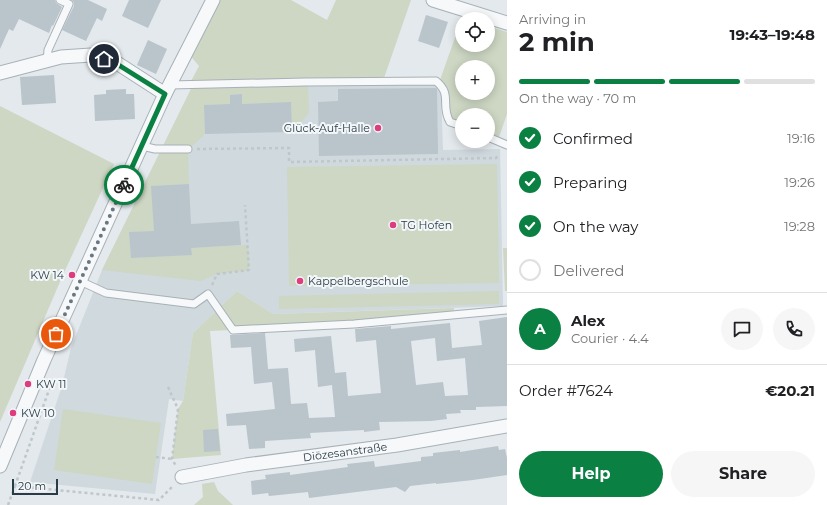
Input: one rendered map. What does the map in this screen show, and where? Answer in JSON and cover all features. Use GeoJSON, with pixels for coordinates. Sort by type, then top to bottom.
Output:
{"type":"FeatureCollection","features":[{"type":"Feature","properties":{"kind":"street"},"geometry":{"type":"LineString","coordinates":[[0,466],[44,360],[167,90],[213,0]]}},
{"type":"Feature","properties":{"kind":"street"},"geometry":{"type":"LineString","coordinates":[[433,0],[507,23]]}},
{"type":"Feature","properties":{"kind":"street"},"geometry":{"type":"LineString","coordinates":[[0,73],[61,57],[91,55],[117,64],[167,90]]}},
{"type":"Feature","properties":{"kind":"street","name":"Diözesanstraße"},"geometry":{"type":"LineString","coordinates":[[182,477],[246,465],[398,445],[507,426]]}},
{"type":"Feature","properties":{"kind":"lane"},"geometry":{"type":"LineString","coordinates":[[47,61],[48,50],[69,4],[60,0]]}},
{"type":"Feature","properties":{"kind":"lane"},"geometry":{"type":"LineString","coordinates":[[167,90],[305,82],[436,81],[443,87],[445,95],[445,115],[450,122],[455,124]]}},
{"type":"Feature","properties":{"kind":"lane"},"geometry":{"type":"LineString","coordinates":[[495,140],[507,145]]}},
{"type":"Feature","properties":{"kind":"lane"},"geometry":{"type":"LineString","coordinates":[[142,146],[155,150],[188,150]]}},
{"type":"Feature","properties":{"kind":"lane"},"geometry":{"type":"LineString","coordinates":[[80,281],[106,293],[194,304],[208,294],[234,330],[354,324],[507,310]]}},
{"type":"Feature","properties":{"kind":"path"},"geometry":{"type":"LineString","coordinates":[[188,150],[289,148],[289,162],[496,158]]}},
{"type":"Feature","properties":{"kind":"path"},"geometry":{"type":"LineString","coordinates":[[208,294],[217,274],[249,270],[245,205]]}},
{"type":"Feature","properties":{"kind":"path"},"geometry":{"type":"LineString","coordinates":[[156,457],[172,459],[178,409],[168,387]]}},
{"type":"Feature","properties":{"kind":"path"},"geometry":{"type":"LineString","coordinates":[[8,505],[15,486],[159,500],[182,477]]}},
{"type":"Feature","properties":{"kind":"shaded area","name":"Kappelbergschule"},"geometry":{"type":"Polygon","coordinates":[[[436,84],[441,94],[443,150],[500,149],[503,306],[273,314],[237,291],[193,333],[183,401],[169,399],[155,494],[30,482],[62,386],[71,348],[102,270],[192,87],[436,84]]]}},
{"type":"Feature","properties":{"kind":"green space"},"geometry":{"type":"Polygon","coordinates":[[[216,0],[291,0],[327,20],[336,0],[411,0],[384,78],[190,83],[199,66],[188,53],[216,0]]]}},
{"type":"Feature","properties":{"kind":"green space"},"geometry":{"type":"Polygon","coordinates":[[[495,28],[507,32],[507,114],[499,137],[495,136],[495,108],[455,108],[455,120],[452,119],[449,112],[449,94],[440,80],[455,38],[455,52],[495,52],[495,28]]]}},
{"type":"Feature","properties":{"kind":"green space"},"geometry":{"type":"Polygon","coordinates":[[[308,85],[309,113],[292,132],[291,102],[242,104],[242,94],[230,95],[230,104],[204,105],[205,134],[188,150],[189,184],[152,186],[154,231],[129,232],[131,258],[191,255],[191,248],[248,245],[249,270],[217,274],[201,281],[102,270],[192,87],[308,85]]]}},
{"type":"Feature","properties":{"kind":"green space"},"geometry":{"type":"Polygon","coordinates":[[[0,106],[114,164],[62,277],[0,422],[0,106]]]}},
{"type":"Feature","properties":{"kind":"green space","name":"TG Hofen"},"geometry":{"type":"Polygon","coordinates":[[[497,164],[499,283],[289,286],[287,167],[497,164]]]}},
{"type":"Feature","properties":{"kind":"green space"},"geometry":{"type":"Polygon","coordinates":[[[503,248],[507,248],[507,291],[505,291],[503,248]]]}},
{"type":"Feature","properties":{"kind":"green space"},"geometry":{"type":"Polygon","coordinates":[[[237,291],[273,314],[454,308],[453,315],[354,324],[210,331],[221,455],[172,459],[178,409],[183,401],[193,333],[237,291]]]}},
{"type":"Feature","properties":{"kind":"green space"},"geometry":{"type":"Polygon","coordinates":[[[499,291],[499,304],[279,309],[279,296],[499,291]]]}},
{"type":"Feature","properties":{"kind":"green space"},"geometry":{"type":"Polygon","coordinates":[[[63,409],[161,423],[152,484],[54,470],[63,409]]]}},
{"type":"Feature","properties":{"kind":"green space"},"geometry":{"type":"Polygon","coordinates":[[[214,482],[218,491],[233,505],[194,505],[203,497],[202,484],[214,482]]]}},
{"type":"Feature","properties":{"kind":"building"},"geometry":{"type":"Polygon","coordinates":[[[0,0],[55,0],[56,3],[62,7],[49,33],[19,19],[13,31],[9,29],[0,49],[0,0]]]}},
{"type":"Feature","properties":{"kind":"building"},"geometry":{"type":"Polygon","coordinates":[[[72,0],[88,0],[107,9],[102,21],[97,18],[86,41],[62,30],[74,6],[72,0]]]}},
{"type":"Feature","properties":{"kind":"building"},"geometry":{"type":"Polygon","coordinates":[[[129,0],[161,0],[148,28],[122,16],[129,0]]]}},
{"type":"Feature","properties":{"kind":"building"},"geometry":{"type":"Polygon","coordinates":[[[426,15],[448,22],[439,48],[418,41],[426,15]]]}},
{"type":"Feature","properties":{"kind":"building"},"geometry":{"type":"Polygon","coordinates":[[[148,40],[167,49],[156,74],[137,65],[148,40]]]}},
{"type":"Feature","properties":{"kind":"building"},"geometry":{"type":"Polygon","coordinates":[[[54,75],[56,103],[22,105],[20,77],[54,75]]]}},
{"type":"Feature","properties":{"kind":"building","name":"Glück-Auf-Halle"},"geometry":{"type":"Polygon","coordinates":[[[436,88],[438,154],[319,156],[318,102],[338,101],[338,89],[436,88]]]}},
{"type":"Feature","properties":{"kind":"building"},"geometry":{"type":"Polygon","coordinates":[[[126,89],[126,94],[134,94],[135,119],[95,121],[94,95],[106,94],[106,90],[126,89]]]}},
{"type":"Feature","properties":{"kind":"building"},"geometry":{"type":"Polygon","coordinates":[[[242,94],[242,104],[291,102],[292,132],[205,134],[204,105],[230,104],[230,95],[242,94]]]}},
{"type":"Feature","properties":{"kind":"building"},"geometry":{"type":"Polygon","coordinates":[[[189,184],[191,224],[239,221],[241,245],[191,248],[192,255],[131,258],[129,232],[154,231],[151,186],[189,184]]]}},
{"type":"Feature","properties":{"kind":"building"},"geometry":{"type":"Polygon","coordinates":[[[507,317],[507,406],[476,407],[476,410],[460,410],[461,413],[446,414],[447,419],[431,421],[379,422],[380,430],[364,432],[364,430],[310,433],[311,438],[265,441],[265,448],[249,449],[246,425],[227,426],[226,414],[275,409],[272,382],[254,384],[251,347],[231,348],[230,335],[265,333],[268,369],[288,368],[291,404],[307,403],[309,418],[335,417],[332,385],[318,387],[315,350],[295,352],[294,339],[331,336],[335,373],[346,372],[348,396],[381,393],[376,340],[356,342],[355,329],[391,326],[391,329],[450,323],[452,348],[482,345],[479,321],[507,317]],[[435,338],[411,341],[416,385],[443,382],[445,396],[468,395],[465,358],[437,361],[435,338]]]}},
{"type":"Feature","properties":{"kind":"building"},"geometry":{"type":"Polygon","coordinates":[[[218,429],[220,451],[204,452],[203,430],[218,429]]]}},
{"type":"Feature","properties":{"kind":"building"},"geometry":{"type":"Polygon","coordinates":[[[498,446],[499,450],[505,449],[507,458],[507,475],[410,486],[405,492],[396,487],[309,498],[308,492],[269,496],[268,493],[252,495],[251,481],[266,479],[265,475],[290,472],[290,475],[348,467],[347,464],[374,461],[375,467],[421,461],[421,457],[433,456],[433,453],[460,450],[460,452],[498,446]]]}},
{"type":"Feature","properties":{"kind":"way so far"},"geometry":{"type":"LineString","coordinates":[[56,334],[124,185]]}},
{"type":"Feature","properties":{"kind":"place","name":"Glück-Auf-Halle"},"geometry":{"type":"Point","coordinates":[378,128]}},
{"type":"Feature","properties":{"kind":"place","name":"TG Hofen"},"geometry":{"type":"Point","coordinates":[393,225]}},
{"type":"Feature","properties":{"kind":"place","name":"KW 14"},"geometry":{"type":"Point","coordinates":[72,275]}},
{"type":"Feature","properties":{"kind":"place","name":"Kappelbergschule"},"geometry":{"type":"Point","coordinates":[300,281]}},
{"type":"Feature","properties":{"kind":"place","name":"KW 11"},"geometry":{"type":"Point","coordinates":[28,384]}},
{"type":"Feature","properties":{"kind":"place","name":"KW 10"},"geometry":{"type":"Point","coordinates":[13,413]}},
{"type":"Feature","properties":{"kind":"route"},"geometry":{"type":"LineString","coordinates":[[104,59],[117,64],[165,94],[124,185]]}}]}
